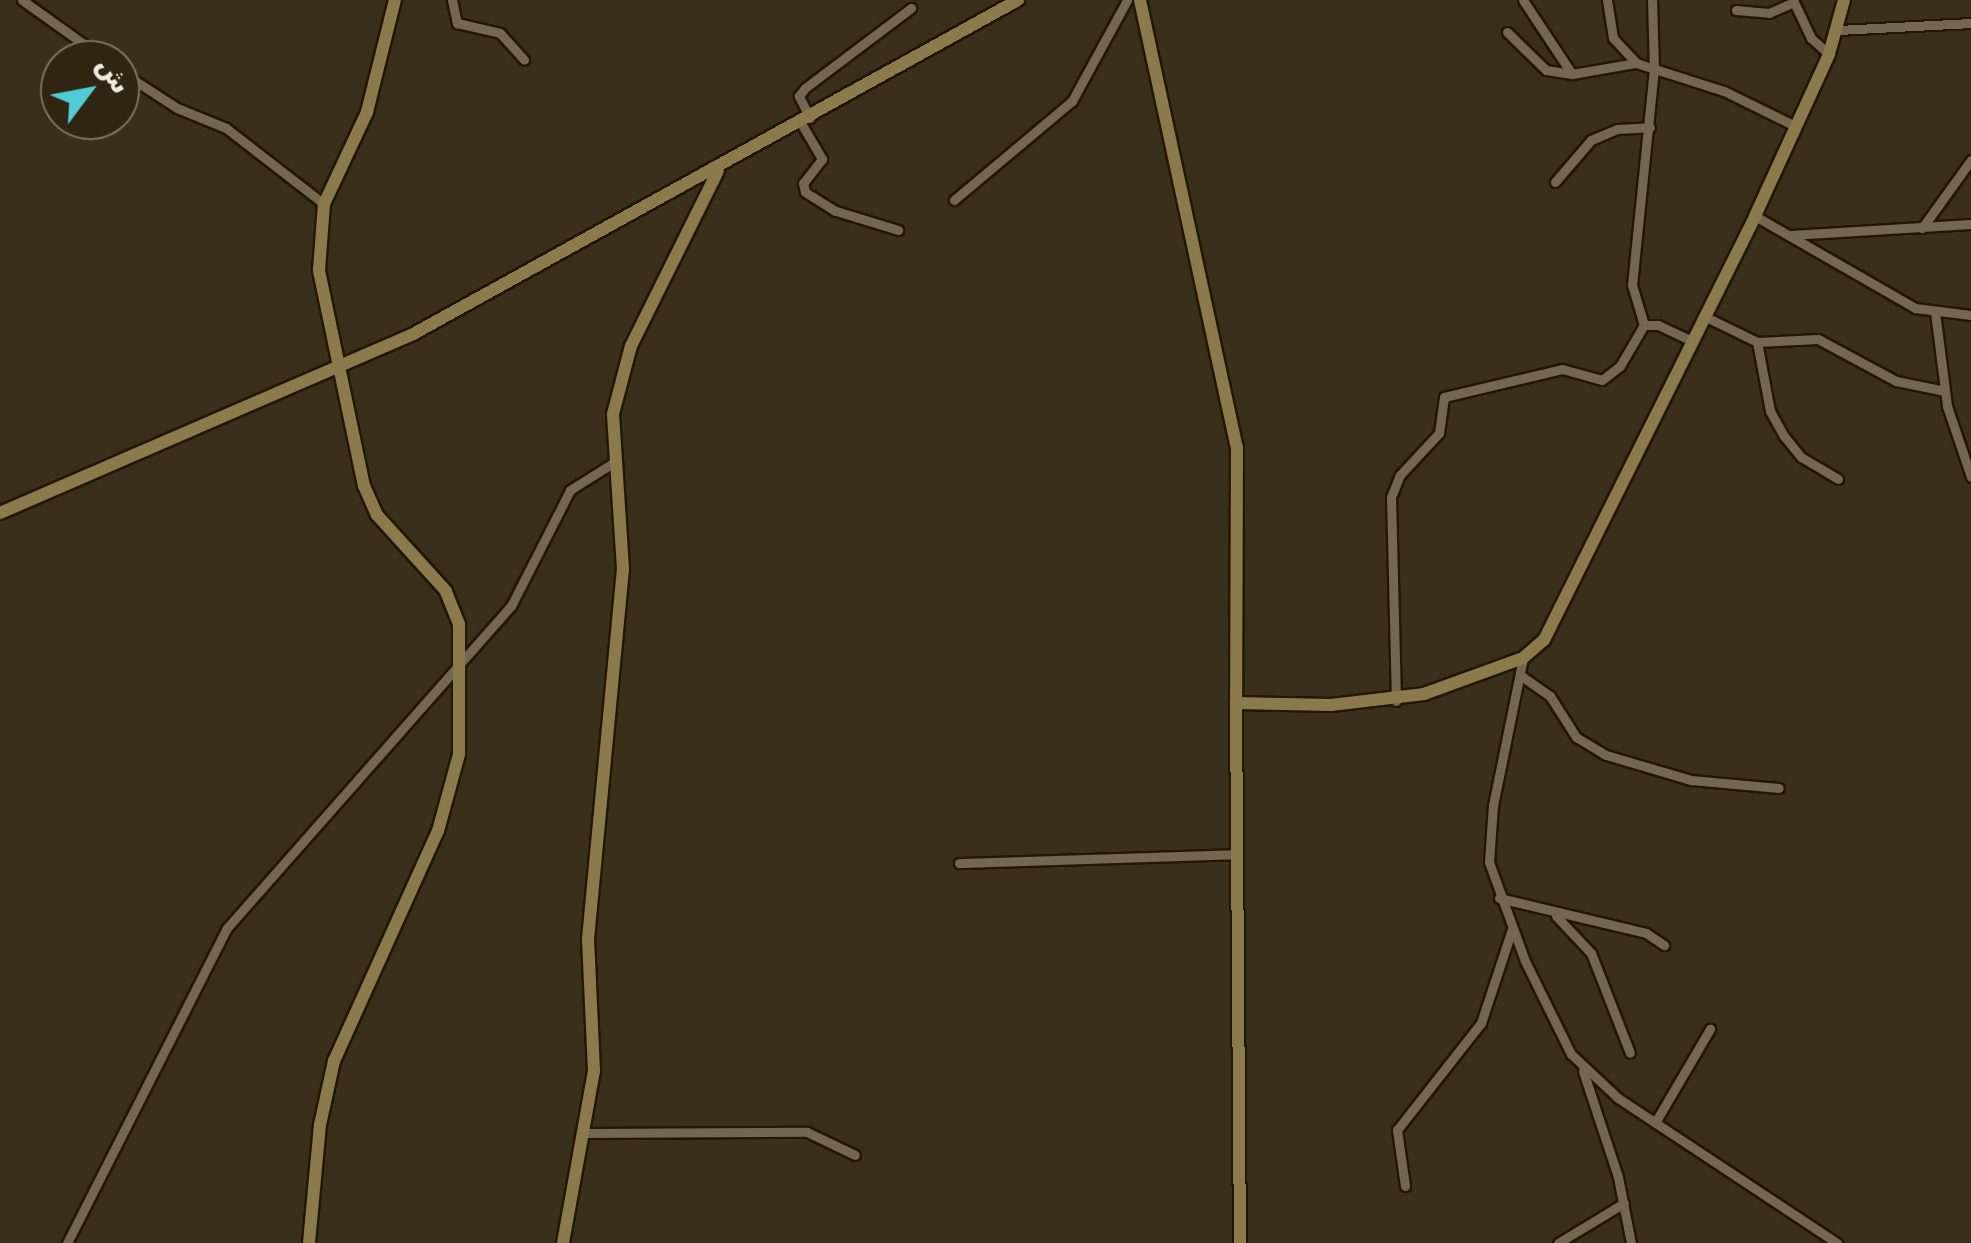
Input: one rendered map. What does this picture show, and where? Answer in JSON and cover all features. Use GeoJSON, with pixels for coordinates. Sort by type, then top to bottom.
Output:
{"type":"FeatureCollection","features":[{"type":"Feature","properties":{"kind":"street"},"geometry":{"type":"LineString","coordinates":[[22,0],[78,40]]}},
{"type":"Feature","properties":{"kind":"street"},"geometry":{"type":"LineString","coordinates":[[309,1243],[320,1125],[334,1061],[448,803],[459,754],[459,624],[446,592],[376,514],[364,486],[319,270],[324,204],[367,112],[396,0]]}},
{"type":"Feature","properties":{"kind":"street"},"geometry":{"type":"LineString","coordinates":[[452,0],[460,25],[500,33],[524,60]]}},
{"type":"Feature","properties":{"kind":"street"},"geometry":{"type":"LineString","coordinates":[[0,513],[243,404],[341,368],[718,171],[1018,0]]}},
{"type":"Feature","properties":{"kind":"street"},"geometry":{"type":"LineString","coordinates":[[954,200],[1072,100],[1127,0]]}},
{"type":"Feature","properties":{"kind":"street"},"geometry":{"type":"LineString","coordinates":[[1140,0],[1238,447],[1240,1243]]}},
{"type":"Feature","properties":{"kind":"street"},"geometry":{"type":"LineString","coordinates":[[1523,0],[1572,74]]}},
{"type":"Feature","properties":{"kind":"street"},"geometry":{"type":"LineString","coordinates":[[1608,0],[1613,38],[1636,63],[1724,91],[1795,126]]}},
{"type":"Feature","properties":{"kind":"street"},"geometry":{"type":"LineString","coordinates":[[1396,701],[1391,497],[1400,475],[1439,433],[1444,397],[1562,369],[1602,380],[1620,366],[1644,326],[1632,285],[1650,127],[1654,70],[1652,0]]}},
{"type":"Feature","properties":{"kind":"street"},"geometry":{"type":"LineString","coordinates":[[1236,703],[1396,701],[1523,658],[1544,640],[1566,606],[1755,216],[1829,54],[1844,0]]}},
{"type":"Feature","properties":{"kind":"street"},"geometry":{"type":"LineString","coordinates":[[1736,10],[1769,13],[1794,1],[1811,38],[1829,54]]}},
{"type":"Feature","properties":{"kind":"street"},"geometry":{"type":"LineString","coordinates":[[898,230],[836,211],[805,192],[803,182],[822,158],[805,120],[800,96],[805,88],[911,8]]}},
{"type":"Feature","properties":{"kind":"street"},"geometry":{"type":"LineString","coordinates":[[1838,30],[1971,23]]}},
{"type":"Feature","properties":{"kind":"street"},"geometry":{"type":"LineString","coordinates":[[1508,32],[1546,70],[1572,74],[1636,63]]}},
{"type":"Feature","properties":{"kind":"street"},"geometry":{"type":"LineString","coordinates":[[140,84],[176,108],[226,128],[324,204]]}},
{"type":"Feature","properties":{"kind":"street"},"geometry":{"type":"LineString","coordinates":[[1554,182],[1591,140],[1617,129],[1650,127]]}},
{"type":"Feature","properties":{"kind":"street"},"geometry":{"type":"LineString","coordinates":[[1922,228],[1971,160]]}},
{"type":"Feature","properties":{"kind":"street"},"geometry":{"type":"LineString","coordinates":[[564,1243],[588,1133],[594,1070],[588,939],[623,569],[613,414],[631,346],[718,171]]}},
{"type":"Feature","properties":{"kind":"street"},"geometry":{"type":"LineString","coordinates":[[1755,216],[1819,259],[1934,312],[1971,315]]}},
{"type":"Feature","properties":{"kind":"street"},"geometry":{"type":"LineString","coordinates":[[1788,235],[1971,224]]}},
{"type":"Feature","properties":{"kind":"street"},"geometry":{"type":"LineString","coordinates":[[1934,312],[1945,390],[1971,477]]}},
{"type":"Feature","properties":{"kind":"street"},"geometry":{"type":"LineString","coordinates":[[1706,317],[1756,342],[1818,339],[1896,381],[1945,390]]}},
{"type":"Feature","properties":{"kind":"street"},"geometry":{"type":"LineString","coordinates":[[1644,326],[1658,325],[1694,341]]}},
{"type":"Feature","properties":{"kind":"street"},"geometry":{"type":"LineString","coordinates":[[1756,342],[1770,412],[1784,436],[1812,467],[1838,479]]}},
{"type":"Feature","properties":{"kind":"street"},"geometry":{"type":"LineString","coordinates":[[67,1243],[226,928],[461,666],[526,586],[555,510],[570,490],[616,462]]}},
{"type":"Feature","properties":{"kind":"street"},"geometry":{"type":"LineString","coordinates":[[1523,658],[1489,841],[1500,898],[1582,1068],[1624,1202],[1631,1243]]}},
{"type":"Feature","properties":{"kind":"street"},"geometry":{"type":"LineString","coordinates":[[1520,674],[1550,696],[1576,737],[1606,755],[1691,780],[1779,788]]}},
{"type":"Feature","properties":{"kind":"street"},"geometry":{"type":"LineString","coordinates":[[959,863],[1241,854]]}},
{"type":"Feature","properties":{"kind":"street"},"geometry":{"type":"LineString","coordinates":[[1500,898],[1556,916],[1646,933],[1664,945]]}},
{"type":"Feature","properties":{"kind":"street"},"geometry":{"type":"LineString","coordinates":[[1556,916],[1591,953],[1630,1052]]}},
{"type":"Feature","properties":{"kind":"street"},"geometry":{"type":"LineString","coordinates":[[1405,1186],[1396,1130],[1481,1023],[1512,926]]}},
{"type":"Feature","properties":{"kind":"street"},"geometry":{"type":"LineString","coordinates":[[1656,1121],[1710,1029]]}},
{"type":"Feature","properties":{"kind":"street"},"geometry":{"type":"LineString","coordinates":[[1582,1068],[1838,1243]]}},
{"type":"Feature","properties":{"kind":"street"},"geometry":{"type":"LineString","coordinates":[[588,1133],[804,1132],[855,1155]]}},
{"type":"Feature","properties":{"kind":"street"},"geometry":{"type":"LineString","coordinates":[[1558,1243],[1624,1202]]}}]}
